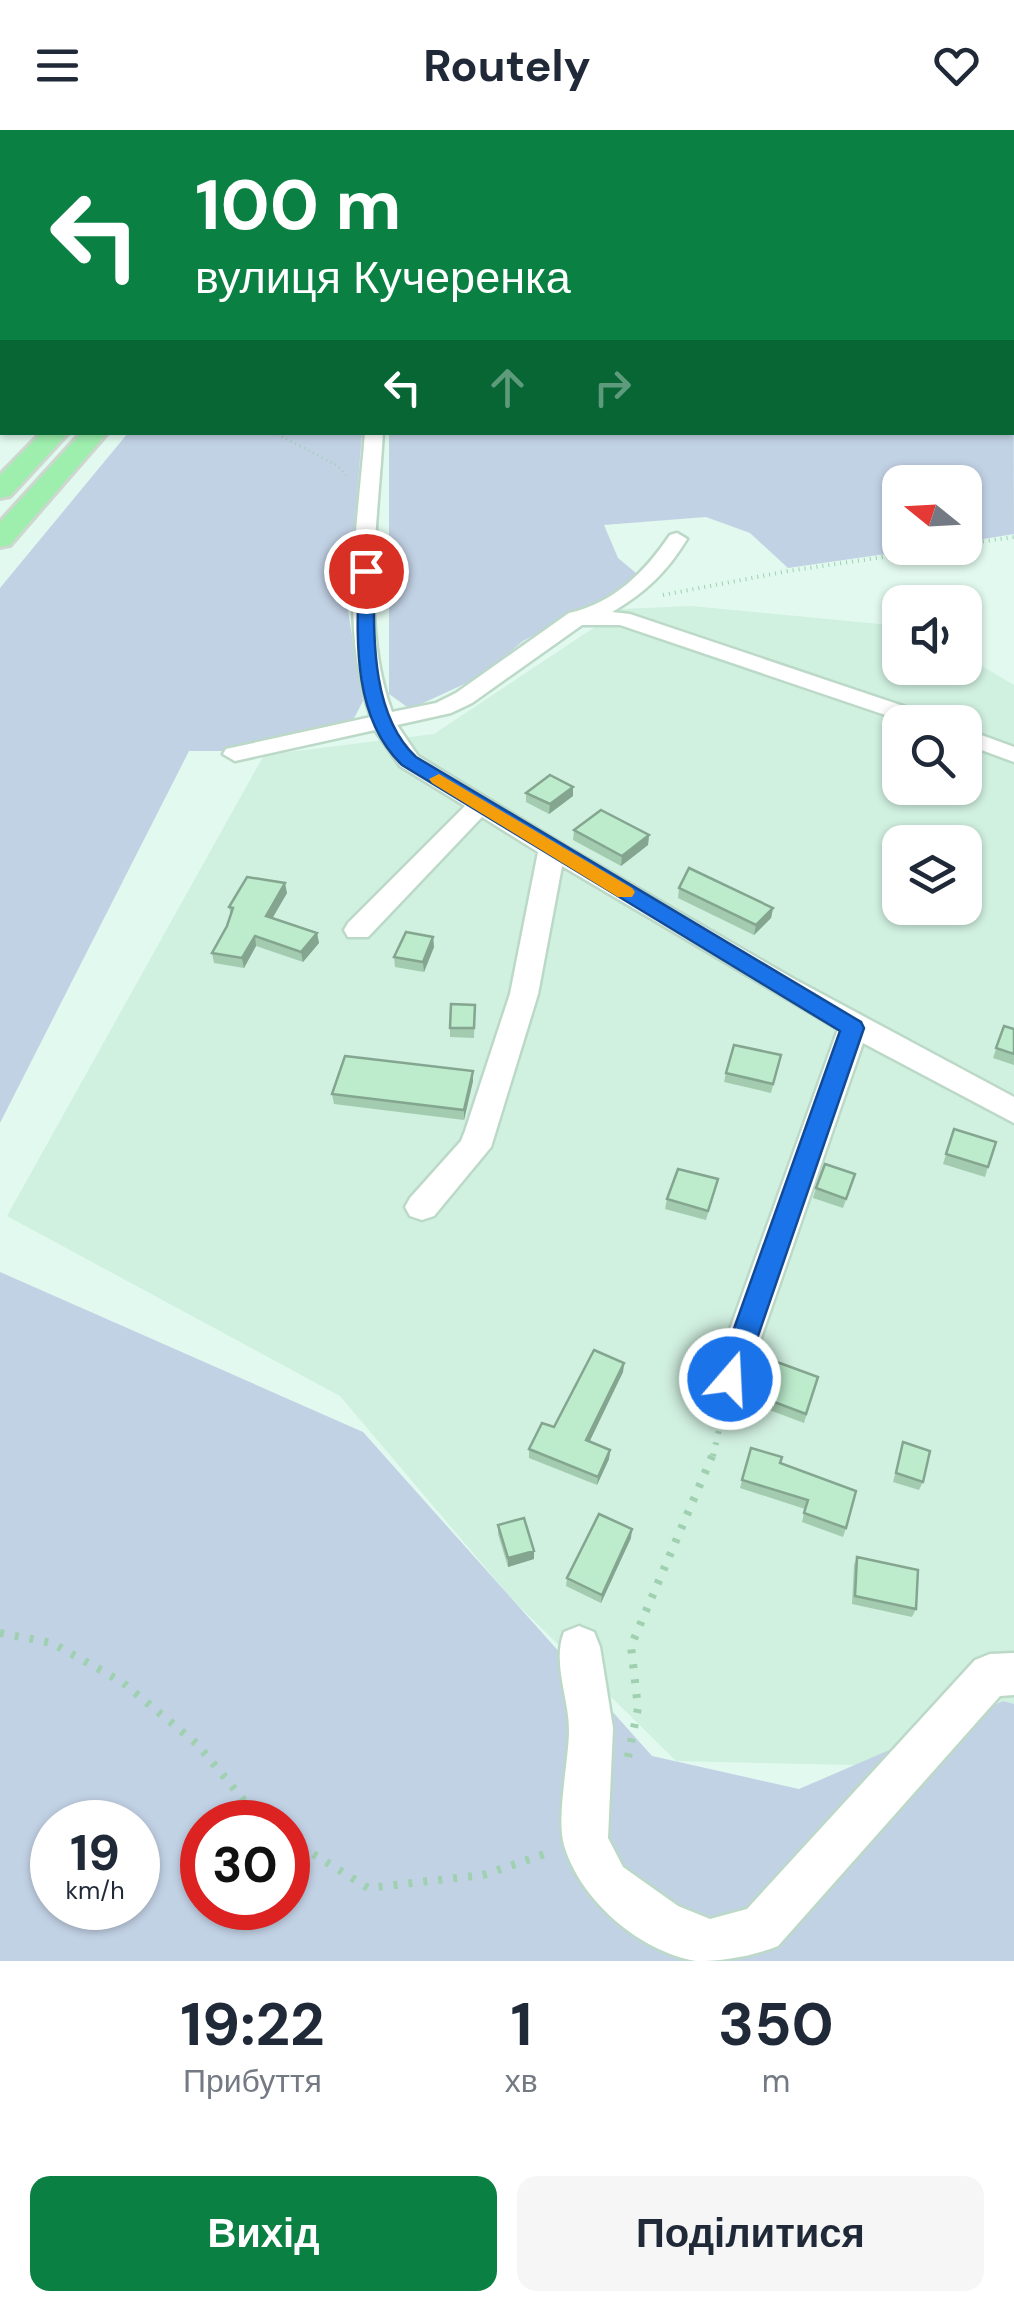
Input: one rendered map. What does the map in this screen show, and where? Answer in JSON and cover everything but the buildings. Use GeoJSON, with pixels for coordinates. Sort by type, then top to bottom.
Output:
{"type":"FeatureCollection","features":[{"type":"Feature","properties":{"kind":"highway"},"geometry":{"type":"LineString","coordinates":[[0,490],[55,435]]}},
{"type":"Feature","properties":{"kind":"highway"},"geometry":{"type":"LineString","coordinates":[[0,538],[93,435]]}},
{"type":"Feature","properties":{"kind":"street"},"geometry":{"type":"LineString","coordinates":[[306,130],[320,130]]}},
{"type":"Feature","properties":{"kind":"street"},"geometry":{"type":"LineString","coordinates":[[374,435],[365,662],[396,748],[409,761],[480,805],[853,1028],[1014,1110]]}},
{"type":"Feature","properties":{"kind":"street"},"geometry":{"type":"LineString","coordinates":[[235,754],[384,723],[443,708],[464,698],[565,626],[630,594],[658,572],[677,538]]}},
{"type":"Feature","properties":{"kind":"street"},"geometry":{"type":"LineString","coordinates":[[587,617],[622,620],[882,707]]}},
{"type":"Feature","properties":{"kind":"street"},"geometry":{"type":"LineString","coordinates":[[982,743],[1014,755]]}},
{"type":"Feature","properties":{"kind":"street"},"geometry":{"type":"LineString","coordinates":[[358,930],[480,805]]}},
{"type":"Feature","properties":{"kind":"street"},"geometry":{"type":"LineString","coordinates":[[422,1206],[475,1148],[524,994],[552,849]]}},
{"type":"Feature","properties":{"kind":"street"},"geometry":{"type":"LineString","coordinates":[[730,1379],[853,1028]]}},
{"type":"Feature","properties":{"kind":"street"},"geometry":{"type":"LineString","coordinates":[[580,1647],[590,1728],[585,1840],[608,1883],[662,1924],[710,1944],[762,1929],[990,1675],[1014,1674]]}},
{"type":"Feature","properties":{"kind":"path"},"geometry":{"type":"LineString","coordinates":[[279,435],[338,466],[369,510]]}},
{"type":"Feature","properties":{"kind":"path"},"geometry":{"type":"LineString","coordinates":[[982,542],[1014,537]]}},
{"type":"Feature","properties":{"kind":"path"},"geometry":{"type":"LineString","coordinates":[[630,594],[654,596],[882,557]]}},
{"type":"Feature","properties":{"kind":"path"},"geometry":{"type":"LineString","coordinates":[[624,1770],[638,1708],[631,1646],[711,1464],[730,1379]]}},
{"type":"Feature","properties":{"kind":"path"},"geometry":{"type":"LineString","coordinates":[[0,1633],[52,1644],[122,1682],[197,1744],[243,1800]]}},
{"type":"Feature","properties":{"kind":"path"},"geometry":{"type":"LineString","coordinates":[[310,1852],[368,1888],[483,1875],[585,1840]]}},
{"type":"Feature","properties":{"kind":"shaded area"},"geometry":{"type":"Polygon","coordinates":[[[126,435],[362,435],[348,611],[363,701],[350,726],[230,751],[189,751],[0,1123],[0,588],[126,435]]]}},
{"type":"Feature","properties":{"kind":"shaded area"},"geometry":{"type":"Polygon","coordinates":[[[389,435],[1014,435],[1014,534],[982,539],[982,465],[882,465],[882,554],[788,568],[750,533],[706,517],[604,525],[618,558],[642,578],[523,641],[482,676],[410,709],[389,694],[389,435]]]}},
{"type":"Feature","properties":{"kind":"shaded area"},"geometry":{"type":"Polygon","coordinates":[[[691,606],[882,624],[882,685],[982,685],[982,666],[1014,685],[1014,1704],[1003,1701],[856,1765],[676,1761],[512,1599],[340,1396],[7,1216],[264,755],[434,734],[622,609],[691,606]]]}},
{"type":"Feature","properties":{"kind":"shaded area"},"geometry":{"type":"Polygon","coordinates":[[[0,1272],[363,1432],[652,1756],[799,1789],[1003,1701],[1014,1704],[1014,1961],[0,1961],[0,1272]]]}},
{"type":"Feature","properties":{"kind":"slow traffic"},"geometry":{"type":"LineString","coordinates":[[439,779],[625,892]]}},
{"type":"Feature","properties":{"kind":"route"},"geometry":{"type":"LineString","coordinates":[[366,571],[365,662],[384,723],[396,748],[409,761],[853,1028],[730,1379]]}}]}
